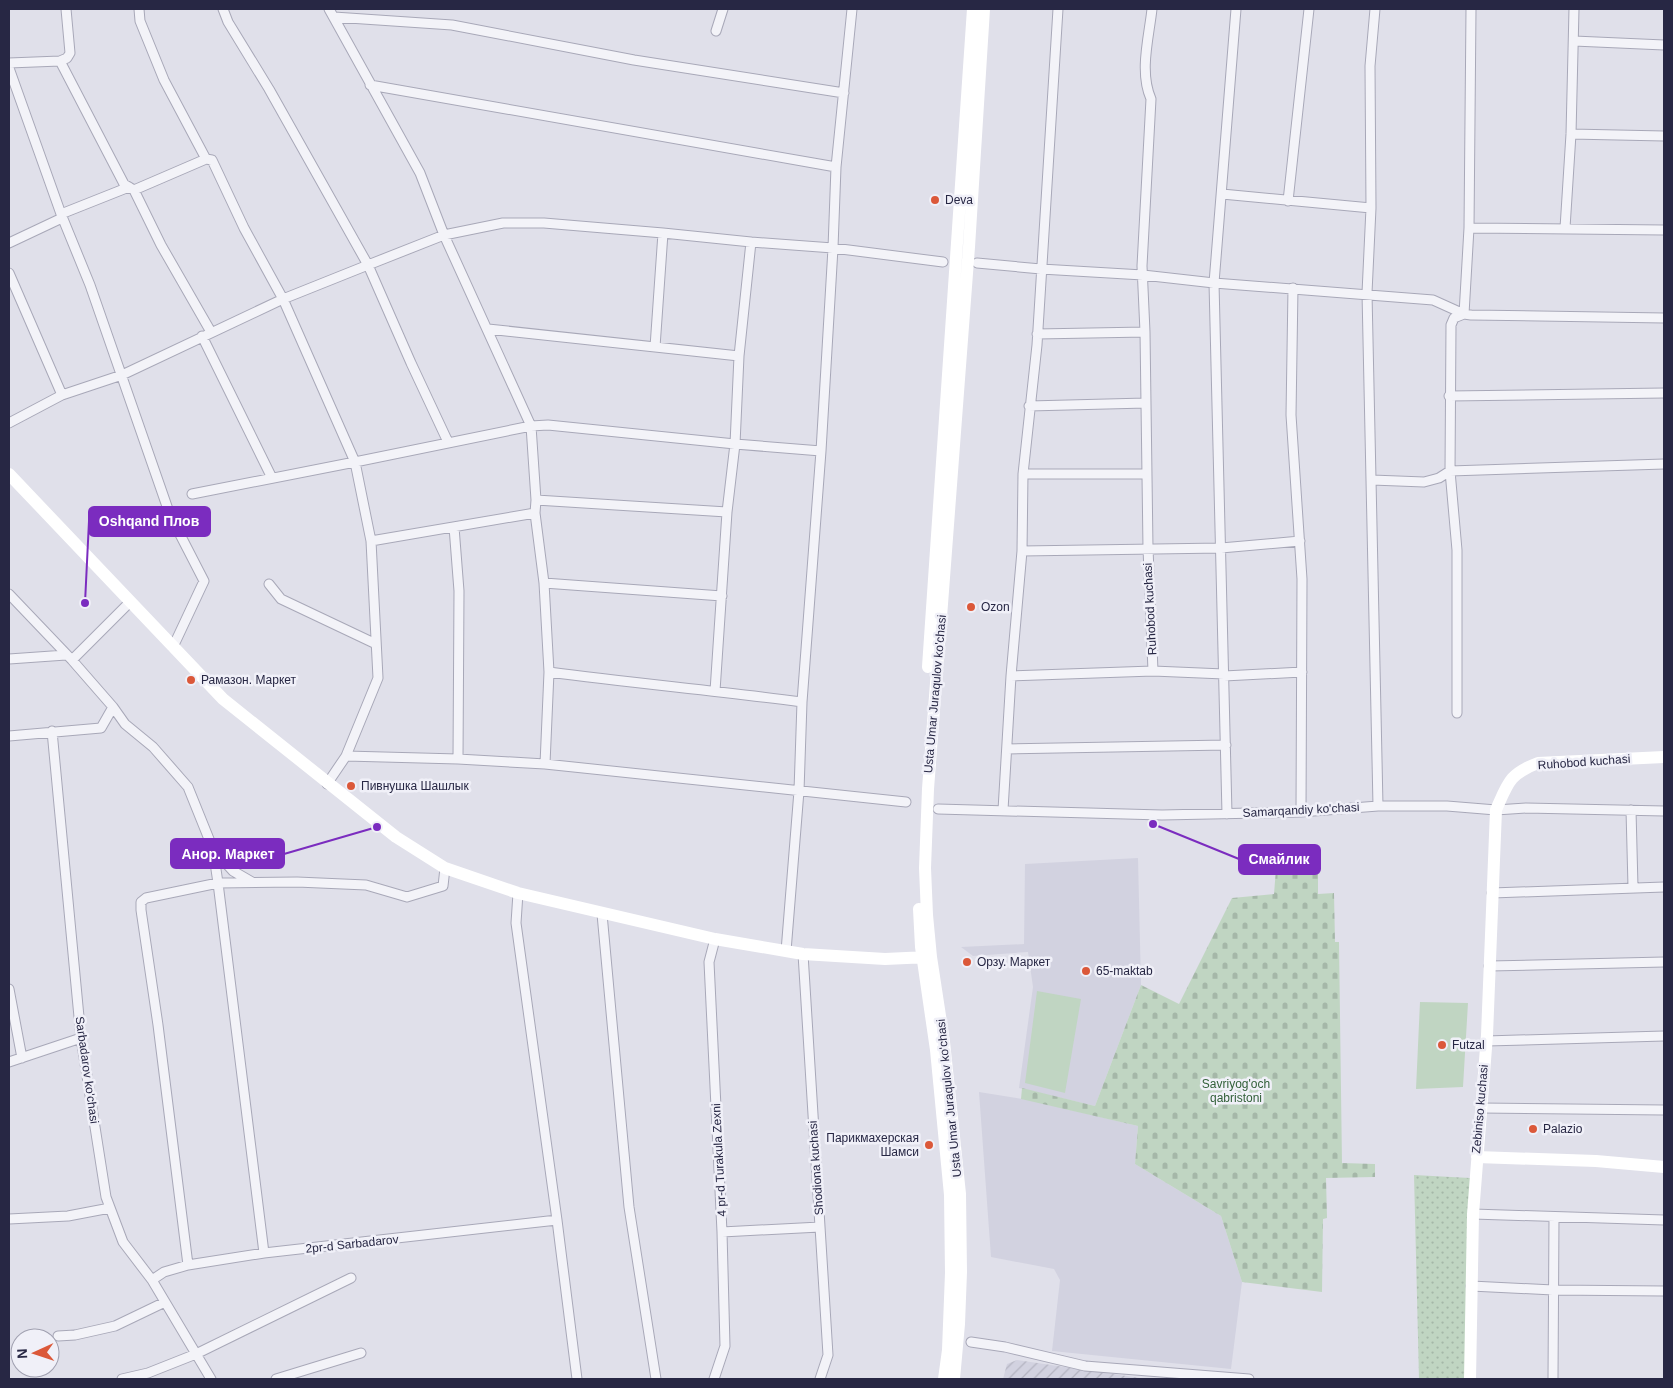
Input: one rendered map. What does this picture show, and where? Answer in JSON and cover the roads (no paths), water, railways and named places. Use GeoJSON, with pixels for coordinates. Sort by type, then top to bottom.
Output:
{"type":"FeatureCollection","features":[{"type":"Feature","properties":{"kind":"main road","name":"Usta Umar Juraqulov ko'chasi"},"geometry":{"type":"LineString","coordinates":[[944,1379],[948,1350],[951,1290],[950,1195],[918,876],[919,793],[934,598],[972,9]]}},
{"type":"Feature","properties":{"kind":"main road","name":"Usta Umar Juraqulov ko'chasi"},"geometry":{"type":"LineString","coordinates":[[954,1379],[960,1289],[960,1194],[944,1042],[927,957],[925,868],[928,789],[969,247],[984,9]]}},
{"type":"Feature","properties":{"kind":"main road"},"geometry":{"type":"LineString","coordinates":[[9,474],[223,699],[327,784],[396,837],[445,868],[518,893],[715,939],[803,954],[885,959],[927,957]]}},
{"type":"Feature","properties":{"kind":"main road","name":"Ruhobod kuchasi"},"geometry":{"type":"LineString","coordinates":[[1508,781],[1521,770],[1538,763],[1664,757]]}},
{"type":"Feature","properties":{"kind":"main road","name":"Zebiniso kuchasi"},"geometry":{"type":"LineString","coordinates":[[1470,1379],[1473,1214],[1486,1041],[1496,810],[1508,781]]}},
{"type":"Feature","properties":{"kind":"main road"},"geometry":{"type":"LineString","coordinates":[[1476,1157],[1664,1167]]}},
{"type":"Feature","properties":{"kind":"street"},"geometry":{"type":"LineString","coordinates":[[9,63],[60,61],[67,58],[70,53],[66,9]]}},
{"type":"Feature","properties":{"kind":"street"},"geometry":{"type":"LineString","coordinates":[[139,9],[140,21],[164,80],[206,159]]}},
{"type":"Feature","properties":{"kind":"street"},"geometry":{"type":"LineString","coordinates":[[223,9],[228,22],[269,89],[368,264],[448,442]]}},
{"type":"Feature","properties":{"kind":"street"},"geometry":{"type":"LineString","coordinates":[[329,9],[420,173],[444,235],[531,426],[536,500],[535,513],[544,583],[548,672],[545,764]]}},
{"type":"Feature","properties":{"kind":"street"},"geometry":{"type":"LineString","coordinates":[[716,32],[723,9]]}},
{"type":"Feature","properties":{"kind":"street"},"geometry":{"type":"LineString","coordinates":[[786,951],[799,791],[802,702],[821,451],[836,167],[852,9]]}},
{"type":"Feature","properties":{"kind":"street"},"geometry":{"type":"LineString","coordinates":[[1003,810],[1011,676],[1022,551],[1023,474],[1037,334],[1058,9]]}},
{"type":"Feature","properties":{"kind":"street","name":"Ruhobod kuchasi"},"geometry":{"type":"LineString","coordinates":[[1152,9],[1146,59],[1147,89],[1151,99],[1143,274],[1146,332],[1146,474],[1153,671]]}},
{"type":"Feature","properties":{"kind":"street"},"geometry":{"type":"LineString","coordinates":[[1227,814],[1214,283],[1236,9]]}},
{"type":"Feature","properties":{"kind":"street"},"geometry":{"type":"LineString","coordinates":[[1288,201],[1309,9]]}},
{"type":"Feature","properties":{"kind":"street"},"geometry":{"type":"LineString","coordinates":[[1375,9],[1370,66],[1371,208],[1367,294],[1378,806]]}},
{"type":"Feature","properties":{"kind":"street"},"geometry":{"type":"LineString","coordinates":[[1464,314],[1469,228],[1471,9]]}},
{"type":"Feature","properties":{"kind":"street"},"geometry":{"type":"LineString","coordinates":[[1565,228],[1571,134],[1574,9]]}},
{"type":"Feature","properties":{"kind":"street"},"geometry":{"type":"LineString","coordinates":[[334,17],[452,25],[634,60],[844,94]]}},
{"type":"Feature","properties":{"kind":"street"},"geometry":{"type":"LineString","coordinates":[[1574,41],[1664,44]]}},
{"type":"Feature","properties":{"kind":"street"},"geometry":{"type":"LineString","coordinates":[[60,61],[124,184],[132,188],[207,334],[272,478]]}},
{"type":"Feature","properties":{"kind":"street"},"geometry":{"type":"LineString","coordinates":[[9,68],[62,216],[90,285],[170,515],[204,581],[173,647]]}},
{"type":"Feature","properties":{"kind":"street"},"geometry":{"type":"LineString","coordinates":[[370,85],[836,167]]}},
{"type":"Feature","properties":{"kind":"street"},"geometry":{"type":"LineString","coordinates":[[1571,134],[1664,136]]}},
{"type":"Feature","properties":{"kind":"street"},"geometry":{"type":"LineString","coordinates":[[9,243],[62,216],[206,159],[212,160],[244,228],[283,299],[355,462],[371,541],[378,678],[346,756],[327,784]]}},
{"type":"Feature","properties":{"kind":"street"},"geometry":{"type":"LineString","coordinates":[[1222,194],[1371,208]]}},
{"type":"Feature","properties":{"kind":"street"},"geometry":{"type":"LineString","coordinates":[[9,423],[62,394],[122,374],[283,299],[368,264],[444,235],[503,223],[544,223],[833,248],[943,262]]}},
{"type":"Feature","properties":{"kind":"street"},"geometry":{"type":"LineString","coordinates":[[1469,228],[1664,230]]}},
{"type":"Feature","properties":{"kind":"street"},"geometry":{"type":"LineString","coordinates":[[655,346],[663,233]]}},
{"type":"Feature","properties":{"kind":"street"},"geometry":{"type":"LineString","coordinates":[[715,691],[727,512],[735,444],[739,356],[751,242]]}},
{"type":"Feature","properties":{"kind":"street"},"geometry":{"type":"LineString","coordinates":[[977,263],[1041,269],[1143,274],[1214,283],[1433,300],[1464,314],[1582,318],[1664,318]]}},
{"type":"Feature","properties":{"kind":"street"},"geometry":{"type":"LineString","coordinates":[[9,273],[62,394]]}},
{"type":"Feature","properties":{"kind":"street"},"geometry":{"type":"LineString","coordinates":[[1293,288],[1291,415],[1302,579],[1301,812]]}},
{"type":"Feature","properties":{"kind":"street"},"geometry":{"type":"LineString","coordinates":[[1457,713],[1457,550],[1450,471],[1449,396],[1451,325],[1454,318],[1464,314]]}},
{"type":"Feature","properties":{"kind":"street"},"geometry":{"type":"LineString","coordinates":[[488,330],[739,356]]}},
{"type":"Feature","properties":{"kind":"street"},"geometry":{"type":"LineString","coordinates":[[1037,334],[1146,332]]}},
{"type":"Feature","properties":{"kind":"street"},"geometry":{"type":"LineString","coordinates":[[1449,396],[1664,393]]}},
{"type":"Feature","properties":{"kind":"street"},"geometry":{"type":"LineString","coordinates":[[1029,406],[1146,403]]}},
{"type":"Feature","properties":{"kind":"street"},"geometry":{"type":"LineString","coordinates":[[192,494],[531,426],[548,425],[821,451]]}},
{"type":"Feature","properties":{"kind":"street"},"geometry":{"type":"LineString","coordinates":[[1372,480],[1424,482],[1439,478],[1450,471],[1664,464]]}},
{"type":"Feature","properties":{"kind":"street"},"geometry":{"type":"LineString","coordinates":[[1023,474],[1146,474]]}},
{"type":"Feature","properties":{"kind":"street"},"geometry":{"type":"LineString","coordinates":[[536,500],[727,512]]}},
{"type":"Feature","properties":{"kind":"street"},"geometry":{"type":"LineString","coordinates":[[371,541],[535,513]]}},
{"type":"Feature","properties":{"kind":"street"},"geometry":{"type":"LineString","coordinates":[[454,528],[459,591],[458,759]]}},
{"type":"Feature","properties":{"kind":"street"},"geometry":{"type":"LineString","coordinates":[[1022,551],[1221,548],[1300,541]]}},
{"type":"Feature","properties":{"kind":"street"},"geometry":{"type":"LineString","coordinates":[[544,583],[722,596]]}},
{"type":"Feature","properties":{"kind":"street"},"geometry":{"type":"LineString","coordinates":[[269,584],[281,599],[376,644]]}},
{"type":"Feature","properties":{"kind":"street"},"geometry":{"type":"LineString","coordinates":[[9,594],[69,657],[113,707],[125,724],[154,747],[188,788],[213,849],[264,1253]]}},
{"type":"Feature","properties":{"kind":"street"},"geometry":{"type":"LineString","coordinates":[[9,659],[69,657],[130,602]]}},
{"type":"Feature","properties":{"kind":"street"},"geometry":{"type":"LineString","coordinates":[[1011,676],[1153,671],[1224,675],[1302,672]]}},
{"type":"Feature","properties":{"kind":"street"},"geometry":{"type":"LineString","coordinates":[[548,672],[802,702]]}},
{"type":"Feature","properties":{"kind":"street"},"geometry":{"type":"LineString","coordinates":[[9,736],[101,728],[113,707]]}},
{"type":"Feature","properties":{"kind":"street","name":"Sarbadarov ko'chasi"},"geometry":{"type":"LineString","coordinates":[[52,731],[81,1038],[106,1197],[124,1242],[152,1280],[211,1379]]}},
{"type":"Feature","properties":{"kind":"street"},"geometry":{"type":"LineString","coordinates":[[1007,749],[1226,745]]}},
{"type":"Feature","properties":{"kind":"street"},"geometry":{"type":"LineString","coordinates":[[346,756],[458,759],[545,764],[906,802]]}},
{"type":"Feature","properties":{"kind":"street","name":"Samarqandiy ko'chasi"},"geometry":{"type":"LineString","coordinates":[[938,809],[1162,815],[1301,812],[1378,806],[1447,806],[1496,810],[1526,808],[1664,810]]}},
{"type":"Feature","properties":{"kind":"street"},"geometry":{"type":"LineString","coordinates":[[1631,810],[1633,887]]}},
{"type":"Feature","properties":{"kind":"street"},"geometry":{"type":"LineString","coordinates":[[213,849],[233,871],[252,882]]}},
{"type":"Feature","properties":{"kind":"street"},"geometry":{"type":"LineString","coordinates":[[188,1266],[158,1025],[141,910],[142,902],[146,898],[218,883],[252,882],[366,885],[407,897],[443,886],[445,868]]}},
{"type":"Feature","properties":{"kind":"street"},"geometry":{"type":"LineString","coordinates":[[1492,893],[1664,887]]}},
{"type":"Feature","properties":{"kind":"street"},"geometry":{"type":"LineString","coordinates":[[518,893],[516,922],[577,1379]]}},
{"type":"Feature","properties":{"kind":"street"},"geometry":{"type":"LineString","coordinates":[[602,914],[629,1207],[656,1379]]}},
{"type":"Feature","properties":{"kind":"street","name":"4 pr-d Turakula Zexni"},"geometry":{"type":"LineString","coordinates":[[714,1379],[725,1346],[722,1232],[709,962],[715,939]]}},
{"type":"Feature","properties":{"kind":"street","name":"Shodiona kuchasi"},"geometry":{"type":"LineString","coordinates":[[803,954],[828,1355],[820,1379]]}},
{"type":"Feature","properties":{"kind":"street"},"geometry":{"type":"LineString","coordinates":[[1489,966],[1664,962]]}},
{"type":"Feature","properties":{"kind":"street"},"geometry":{"type":"LineString","coordinates":[[9,990],[22,1058]]}},
{"type":"Feature","properties":{"kind":"street"},"geometry":{"type":"LineString","coordinates":[[1486,1041],[1664,1036]]}},
{"type":"Feature","properties":{"kind":"street"},"geometry":{"type":"LineString","coordinates":[[9,1062],[81,1038]]}},
{"type":"Feature","properties":{"kind":"street"},"geometry":{"type":"LineString","coordinates":[[1481,1108],[1664,1110]]}},
{"type":"Feature","properties":{"kind":"street"},"geometry":{"type":"LineString","coordinates":[[9,1219],[68,1216],[110,1208]]}},
{"type":"Feature","properties":{"kind":"street"},"geometry":{"type":"LineString","coordinates":[[1473,1214],[1664,1220]]}},
{"type":"Feature","properties":{"kind":"street"},"geometry":{"type":"LineString","coordinates":[[1552,1379],[1554,1217]]}},
{"type":"Feature","properties":{"kind":"street","name":"2pr-d Sarbadarov"},"geometry":{"type":"LineString","coordinates":[[152,1280],[164,1272],[188,1266],[264,1253],[557,1220]]}},
{"type":"Feature","properties":{"kind":"street"},"geometry":{"type":"LineString","coordinates":[[722,1232],[820,1227]]}},
{"type":"Feature","properties":{"kind":"street"},"geometry":{"type":"LineString","coordinates":[[122,1379],[148,1373],[196,1354],[352,1278]]}},
{"type":"Feature","properties":{"kind":"street"},"geometry":{"type":"LineString","coordinates":[[1471,1286],[1553,1290],[1664,1291]]}},
{"type":"Feature","properties":{"kind":"street"},"geometry":{"type":"LineString","coordinates":[[60,1336],[75,1335],[115,1326],[165,1302]]}},
{"type":"Feature","properties":{"kind":"street"},"geometry":{"type":"LineString","coordinates":[[971,1342],[1005,1347],[1085,1366],[1249,1379]]}},
{"type":"Feature","properties":{"kind":"street"},"geometry":{"type":"LineString","coordinates":[[276,1379],[361,1353]]}},
{"type":"Feature","properties":{"kind":"place","name":"Deva"},"geometry":{"type":"Point","coordinates":[935,200]}},
{"type":"Feature","properties":{"kind":"place","name":"Oshqand Плов"},"geometry":{"type":"Point","coordinates":[85,603]}},
{"type":"Feature","properties":{"kind":"place","name":"Ozon"},"geometry":{"type":"Point","coordinates":[971,607]}},
{"type":"Feature","properties":{"kind":"place","name":"Рамазон. Маркет"},"geometry":{"type":"Point","coordinates":[191,680]}},
{"type":"Feature","properties":{"kind":"place","name":"Пивнушка Шашлык"},"geometry":{"type":"Point","coordinates":[351,786]}},
{"type":"Feature","properties":{"kind":"place","name":"Смайлик"},"geometry":{"type":"Point","coordinates":[1153,824]}},
{"type":"Feature","properties":{"kind":"place","name":"Анор. Маркет"},"geometry":{"type":"Point","coordinates":[377,827]}},
{"type":"Feature","properties":{"kind":"place","name":"Орзу. Маркет"},"geometry":{"type":"Point","coordinates":[967,962]}},
{"type":"Feature","properties":{"kind":"place","name":"65-maktab"},"geometry":{"type":"Point","coordinates":[1086,971]}},
{"type":"Feature","properties":{"kind":"place","name":"Futzal"},"geometry":{"type":"Point","coordinates":[1442,1045]}},
{"type":"Feature","properties":{"kind":"place","name":"Palazio"},"geometry":{"type":"Point","coordinates":[1533,1129]}},
{"type":"Feature","properties":{"kind":"place","name":"Парикмахерская Шамси"},"geometry":{"type":"Point","coordinates":[929,1145]}},
{"type":"Feature","properties":{"kind":"park label","name":"Savriyog'och qabristoni"},"geometry":{"type":"Point","coordinates":[1236,1091]}}]}
